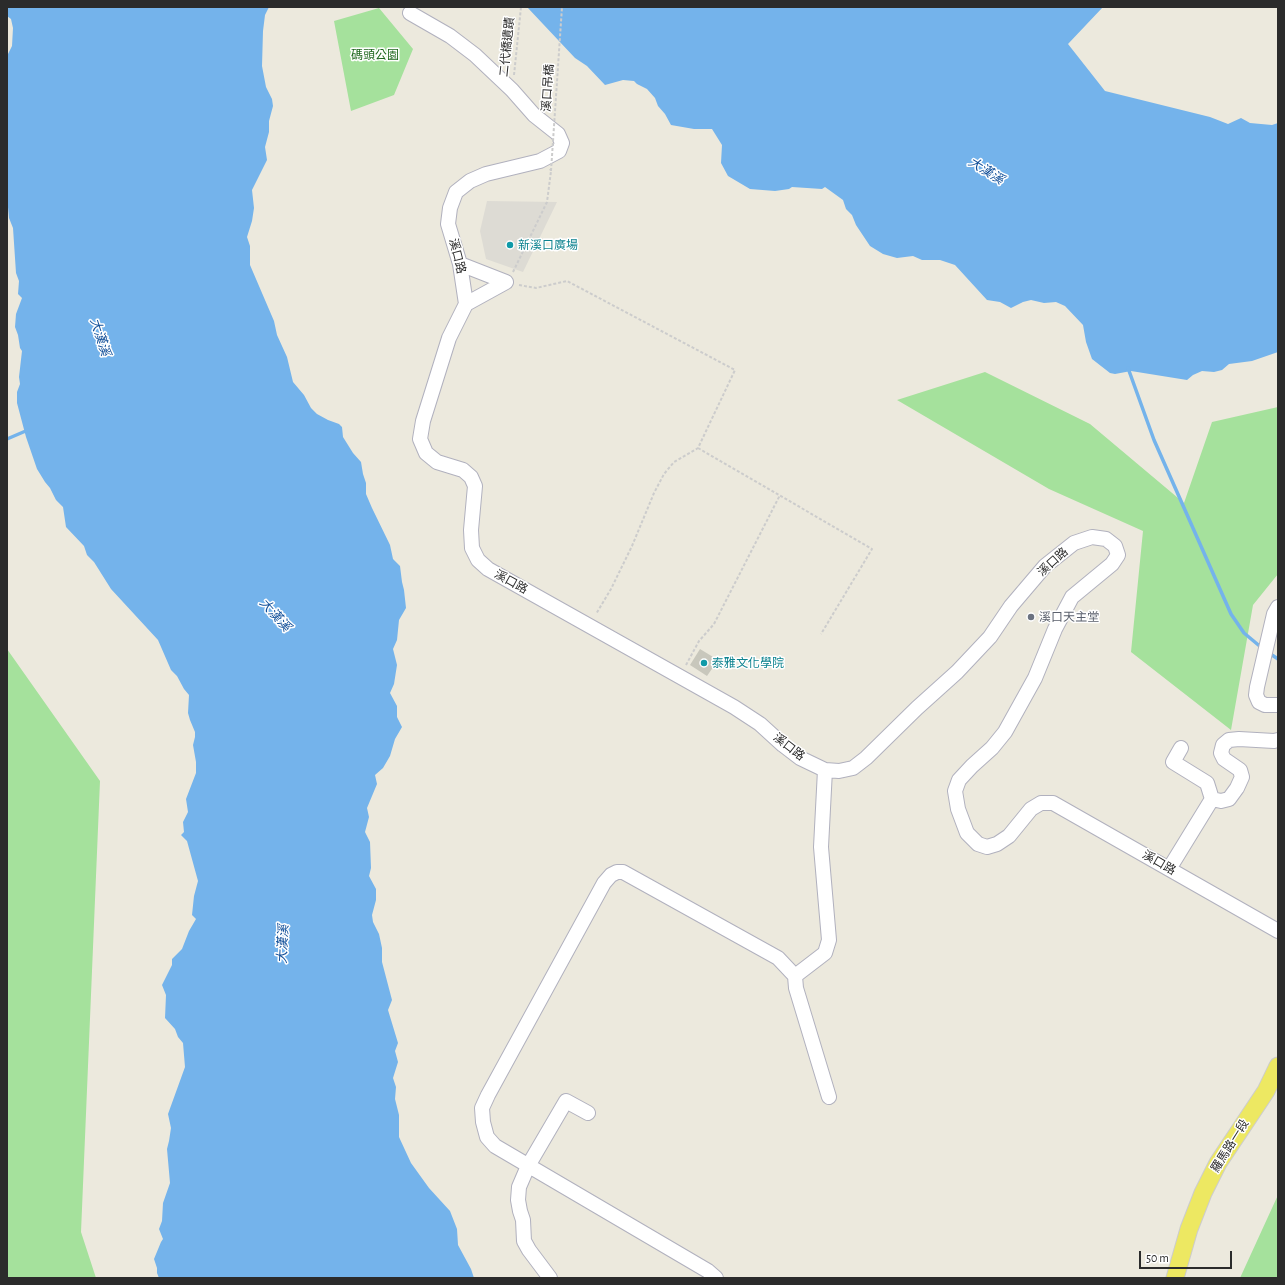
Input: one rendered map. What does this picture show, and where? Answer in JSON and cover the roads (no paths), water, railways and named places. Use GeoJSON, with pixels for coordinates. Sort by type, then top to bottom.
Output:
{"type":"FeatureCollection","features":[{"type":"Feature","properties":{"kind":"main road","name":"羅馬路一段"},"geometry":{"type":"LineString","coordinates":[[1175,1278],[1189,1229],[1203,1193],[1218,1163],[1266,1091],[1278,1066]]}},
{"type":"Feature","properties":{"kind":"lane","name":"溪口路"},"geometry":{"type":"LineString","coordinates":[[410,13],[450,36],[475,55],[512,90],[534,115],[558,134],[562,143],[559,151],[540,161],[486,174],[470,181],[456,192],[450,208],[448,224],[460,264],[466,304],[449,338],[423,421],[420,439],[426,453],[437,462],[462,470],[471,477],[475,486],[471,530],[472,548],[478,560],[488,569],[734,707],[760,724],[800,758],[825,770],[839,771],[853,768],[866,758],[917,708],[957,672],[990,637],[1011,606],[1045,566],[1074,543],[1092,537],[1106,539],[1115,546],[1118,555],[1112,564],[1072,597],[1055,629],[1035,678],[1005,732],[992,748],[959,780],[955,791],[958,809],[967,833],[978,844],[987,846],[998,844],[1009,836],[1031,809],[1041,803],[1053,803],[1278,931]]}},
{"type":"Feature","properties":{"kind":"lane"},"geometry":{"type":"LineString","coordinates":[[460,264],[506,282],[466,304]]}},
{"type":"Feature","properties":{"kind":"lane"},"geometry":{"type":"LineString","coordinates":[[1278,607],[1274,614],[1256,695],[1259,702],[1265,705],[1278,705]]}},
{"type":"Feature","properties":{"kind":"lane"},"geometry":{"type":"LineString","coordinates":[[1212,799],[1222,801],[1229,799],[1237,788],[1242,777],[1240,770],[1224,759],[1221,753],[1223,745],[1229,740],[1239,739],[1278,740]]}},
{"type":"Feature","properties":{"kind":"lane"},"geometry":{"type":"LineString","coordinates":[[1169,869],[1212,799],[1207,783],[1173,762],[1181,748]]}},
{"type":"Feature","properties":{"kind":"lane"},"geometry":{"type":"LineString","coordinates":[[795,976],[825,953],[829,940],[822,847],[825,770]]}},
{"type":"Feature","properties":{"kind":"lane"},"geometry":{"type":"LineString","coordinates":[[716,1278],[708,1271],[495,1146],[487,1137],[483,1122],[482,1108],[488,1095],[604,883],[611,874],[623,872],[778,958],[795,976],[796,988],[829,1097]]}},
{"type":"Feature","properties":{"kind":"lane"},"geometry":{"type":"LineString","coordinates":[[550,1278],[524,1241],[523,1220],[518,1200],[520,1187],[528,1166],[566,1101],[588,1113]]}},
{"type":"Feature","properties":{"kind":"water","name":"大漢溪"},"geometry":{"type":"Polygon","coordinates":[[[7,7],[269,7],[265,15],[263,31],[262,66],[266,87],[272,99],[273,106],[265,147],[267,160],[252,190],[254,208],[247,237],[250,246],[250,265],[274,321],[277,335],[287,357],[293,382],[317,414],[339,424],[342,427],[343,437],[353,453],[361,462],[366,483],[366,494],[390,545],[393,559],[400,566],[406,608],[399,620],[397,640],[393,649],[397,665],[394,684],[390,693],[397,706],[397,717],[402,727],[395,739],[390,756],[383,768],[375,775],[377,784],[367,808],[369,817],[365,832],[370,842],[371,868],[369,876],[376,889],[376,900],[372,915],[373,922],[379,934],[382,948],[382,962],[392,1000],[388,1010],[398,1043],[395,1051],[398,1062],[393,1078],[396,1087],[395,1099],[399,1115],[399,1137],[411,1163],[429,1188],[450,1211],[457,1229],[458,1245],[471,1269],[474,1278],[159,1278],[157,1273],[154,1259],[163,1239],[159,1229],[162,1221],[163,1203],[170,1183],[167,1149],[171,1128],[168,1114],[185,1067],[183,1043],[178,1037],[175,1029],[165,1018],[166,995],[162,985],[172,965],[172,959],[182,949],[189,931],[196,919],[192,915],[194,896],[198,881],[187,841],[181,835],[184,832],[183,822],[188,812],[186,799],[196,773],[193,745],[195,732],[188,713],[189,695],[177,676],[171,670],[158,640],[111,589],[94,562],[87,555],[84,546],[66,527],[63,507],[56,500],[37,469],[26,437],[17,403],[22,351],[15,327],[16,314],[22,298],[18,294],[19,281],[16,273],[13,228],[9,218],[7,196],[7,56],[12,46],[13,28],[11,19],[7,16],[7,7]]]}},
{"type":"Feature","properties":{"kind":"water","name":"大漢溪"},"geometry":{"type":"Polygon","coordinates":[[[527,7],[1103,7],[1068,44],[1105,91],[1210,117],[1228,124],[1241,118],[1250,123],[1272,125],[1278,123],[1278,352],[1252,361],[1229,364],[1222,370],[1214,372],[1202,371],[1193,375],[1187,380],[1131,371],[1115,374],[1110,373],[1092,359],[1086,342],[1083,325],[1065,306],[1056,302],[1044,303],[1031,300],[1011,308],[1000,302],[987,300],[955,265],[940,260],[922,260],[913,256],[897,258],[883,254],[870,246],[856,225],[852,215],[846,209],[843,200],[825,187],[822,189],[792,187],[789,189],[775,191],[750,189],[728,176],[721,163],[722,145],[712,129],[694,129],[671,125],[665,114],[658,106],[655,98],[647,89],[634,81],[623,80],[605,85],[587,66],[575,58],[527,7]]]}},
{"type":"Feature","properties":{"kind":"waterway"},"geometry":{"type":"LineString","coordinates":[[1128,368],[1154,440],[1231,614],[1244,633],[1262,648]]}},
{"type":"Feature","properties":{"kind":"waterway"},"geometry":{"type":"LineString","coordinates":[[7,439],[28,430]]}},
{"type":"Feature","properties":{"kind":"waterway"},"geometry":{"type":"LineString","coordinates":[[1269,653],[1278,659]]}},
{"type":"Feature","properties":{"kind":"place","name":"新溪口廣場"},"geometry":{"type":"Point","coordinates":[510,245]}},
{"type":"Feature","properties":{"kind":"place","name":"溪口天主堂"},"geometry":{"type":"Point","coordinates":[1031,617]}},
{"type":"Feature","properties":{"kind":"place","name":"泰雅文化學院"},"geometry":{"type":"Point","coordinates":[704,663]}},
{"type":"Feature","properties":{"kind":"park label","name":"碼頭公園"},"geometry":{"type":"Point","coordinates":[375,55]}}]}
